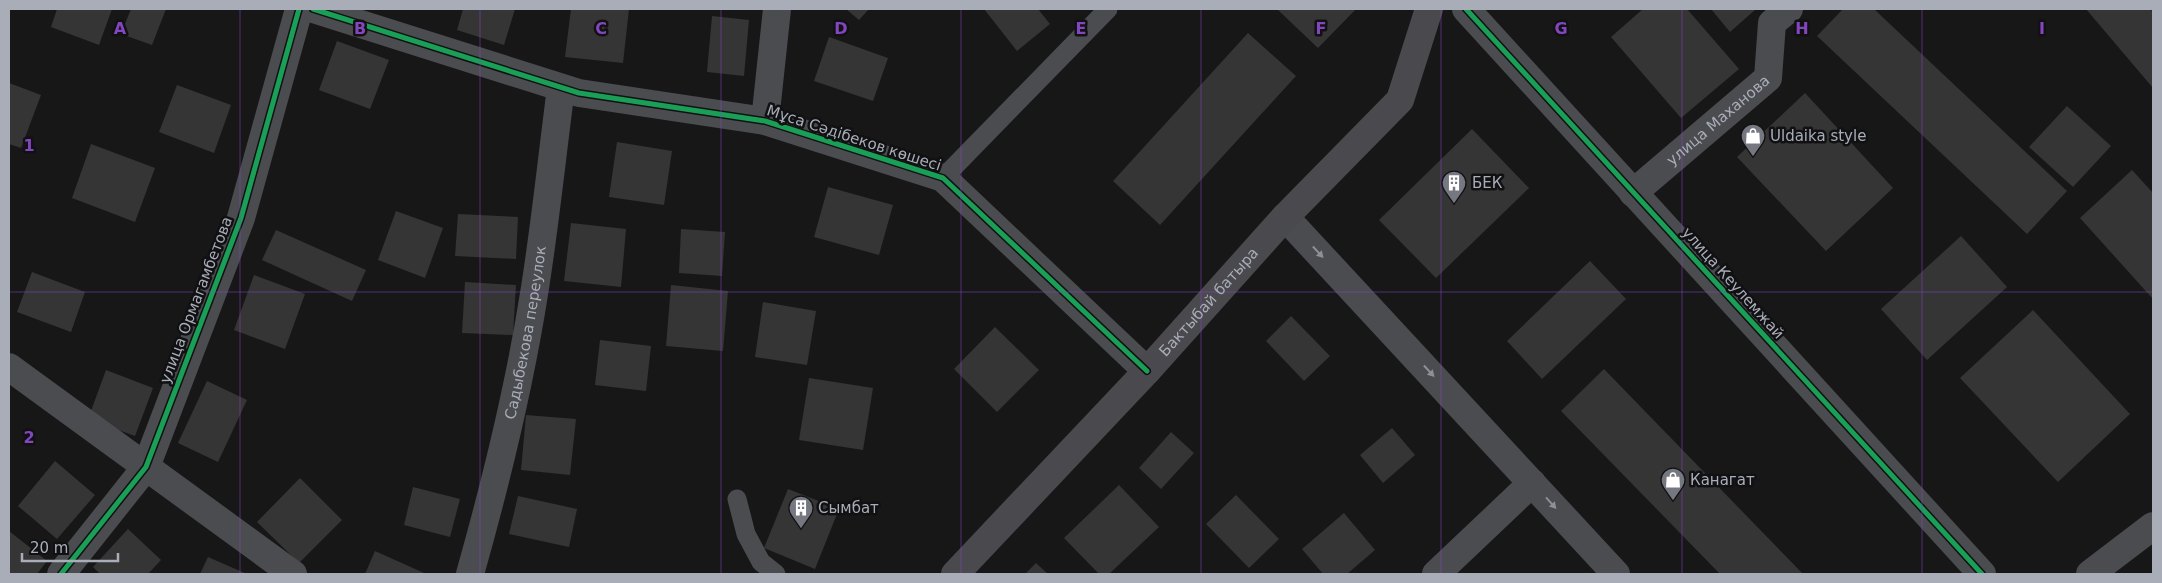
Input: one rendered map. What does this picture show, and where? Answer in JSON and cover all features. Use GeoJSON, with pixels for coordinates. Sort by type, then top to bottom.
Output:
{"type":"FeatureCollection","features":[{"type":"Feature","properties":{"kind":"street","name":"улица Ормагамбетова"},"geometry":{"type":"LineString","coordinates":[[61,574],[146,467],[240,218],[299,9]]}},
{"type":"Feature","properties":{"kind":"street","name":"Мұса Сәдібеков көшесі"},"geometry":{"type":"LineString","coordinates":[[313,9],[579,93],[764,121],[943,178],[1146,371]]}},
{"type":"Feature","properties":{"kind":"street"},"geometry":{"type":"LineString","coordinates":[[764,121],[777,9]]}},
{"type":"Feature","properties":{"kind":"street","name":"Бактыбай батыра"},"geometry":{"type":"LineString","coordinates":[[955,574],[1146,371],[1285,217],[1400,100],[1429,9]]}},
{"type":"Feature","properties":{"kind":"street","name":"улица Кеулемжай"},"geometry":{"type":"LineString","coordinates":[[1466,9],[1982,574]]}},
{"type":"Feature","properties":{"kind":"street","name":"улица Маханова"},"geometry":{"type":"LineString","coordinates":[[1633,192],[1768,78],[1772,24],[1789,9]]}},
{"type":"Feature","properties":{"kind":"street","name":"Садыбекова переулок"},"geometry":{"type":"LineString","coordinates":[[470,574],[514,400],[532,304],[561,88]]}},
{"type":"Feature","properties":{"kind":"street"},"geometry":{"type":"LineString","coordinates":[[1285,217],[1616,574]]}},
{"type":"Feature","properties":{"kind":"street"},"geometry":{"type":"LineString","coordinates":[[9,366],[293,574]]}},
{"type":"Feature","properties":{"kind":"street"},"geometry":{"type":"LineString","coordinates":[[1436,574],[1532,483]]}},
{"type":"Feature","properties":{"kind":"street"},"geometry":{"type":"LineString","coordinates":[[2090,574],[2153,526]]}},
{"type":"Feature","properties":{"kind":"lane"},"geometry":{"type":"LineString","coordinates":[[943,178],[1108,9]]}},
{"type":"Feature","properties":{"kind":"lane"},"geometry":{"type":"LineString","coordinates":[[737,499],[746,534],[760,562],[776,574]]}},
{"type":"Feature","properties":{"kind":"building"},"geometry":{"type":"Polygon","coordinates":[[[57,9],[112,9],[99,45],[51,27],[57,9]]]}},
{"type":"Feature","properties":{"kind":"building"},"geometry":{"type":"Polygon","coordinates":[[[131,9],[166,9],[152,45],[121,34],[131,9]]]}},
{"type":"Feature","properties":{"kind":"building"},"geometry":{"type":"Polygon","coordinates":[[[463,9],[515,9],[504,45],[457,30],[463,9]]]}},
{"type":"Feature","properties":{"kind":"building"},"geometry":{"type":"Polygon","coordinates":[[[571,9],[629,9],[623,63],[565,57],[571,9]]]}},
{"type":"Feature","properties":{"kind":"building"},"geometry":{"type":"Polygon","coordinates":[[[846,9],[869,9],[859,20],[846,9]]]}},
{"type":"Feature","properties":{"kind":"building"},"geometry":{"type":"Polygon","coordinates":[[[984,9],[1038,9],[1050,24],[1017,51],[984,9]]]}},
{"type":"Feature","properties":{"kind":"building"},"geometry":{"type":"Polygon","coordinates":[[[1277,9],[1356,9],[1318,48],[1277,9]]]}},
{"type":"Feature","properties":{"kind":"building"},"geometry":{"type":"Polygon","coordinates":[[[1643,9],[1687,9],[1739,69],[1681,118],[1611,37],[1643,9]]]}},
{"type":"Feature","properties":{"kind":"building"},"geometry":{"type":"Polygon","coordinates":[[[1711,9],[1756,9],[1730,32],[1711,9]]]}},
{"type":"Feature","properties":{"kind":"building"},"geometry":{"type":"Polygon","coordinates":[[[1843,9],[1874,9],[2067,191],[2027,234],[1817,36],[1843,9]]]}},
{"type":"Feature","properties":{"kind":"building"},"geometry":{"type":"Polygon","coordinates":[[[2086,9],[2150,9],[2153,12],[2153,88],[2086,9]]]}},
{"type":"Feature","properties":{"kind":"building"},"geometry":{"type":"Polygon","coordinates":[[[712,16],[749,20],[744,76],[707,72],[712,16]]]}},
{"type":"Feature","properties":{"kind":"building"},"geometry":{"type":"Polygon","coordinates":[[[1248,33],[1296,76],[1160,225],[1113,181],[1248,33]]]}},
{"type":"Feature","properties":{"kind":"building"},"geometry":{"type":"Polygon","coordinates":[[[829,37],[888,58],[873,101],[814,81],[829,37]]]}},
{"type":"Feature","properties":{"kind":"building"},"geometry":{"type":"Polygon","coordinates":[[[337,41],[389,60],[370,109],[319,90],[337,41]]]}},
{"type":"Feature","properties":{"kind":"building"},"geometry":{"type":"Polygon","coordinates":[[[9,83],[41,95],[21,148],[9,144],[9,83]]]}},
{"type":"Feature","properties":{"kind":"building"},"geometry":{"type":"Polygon","coordinates":[[[177,85],[231,105],[214,153],[159,132],[177,85]]]}},
{"type":"Feature","properties":{"kind":"building"},"geometry":{"type":"Polygon","coordinates":[[[1805,93],[1893,188],[1826,251],[1737,157],[1805,93]]]}},
{"type":"Feature","properties":{"kind":"building"},"geometry":{"type":"Polygon","coordinates":[[[2067,106],[2111,146],[2073,187],[2029,147],[2067,106]]]}},
{"type":"Feature","properties":{"kind":"building","name":"БЕК"},"geometry":{"type":"Polygon","coordinates":[[[1472,129],[1529,188],[1436,278],[1379,220],[1472,129]]]}},
{"type":"Feature","properties":{"kind":"building"},"geometry":{"type":"Polygon","coordinates":[[[617,142],[672,151],[664,205],[609,197],[617,142]]]}},
{"type":"Feature","properties":{"kind":"building"},"geometry":{"type":"Polygon","coordinates":[[[91,144],[155,168],[135,222],[72,198],[91,144]]]}},
{"type":"Feature","properties":{"kind":"building"},"geometry":{"type":"Polygon","coordinates":[[[2132,170],[2153,193],[2153,299],[2080,218],[2132,170]]]}},
{"type":"Feature","properties":{"kind":"building"},"geometry":{"type":"Polygon","coordinates":[[[828,187],[893,205],[879,255],[814,237],[828,187]]]}},
{"type":"Feature","properties":{"kind":"building"},"geometry":{"type":"Polygon","coordinates":[[[396,211],[443,228],[425,278],[378,260],[396,211]]]}},
{"type":"Feature","properties":{"kind":"building"},"geometry":{"type":"Polygon","coordinates":[[[458,214],[518,217],[516,259],[455,256],[458,214]]]}},
{"type":"Feature","properties":{"kind":"building"},"geometry":{"type":"Polygon","coordinates":[[[571,223],[626,229],[621,287],[564,281],[571,223]]]}},
{"type":"Feature","properties":{"kind":"building"},"geometry":{"type":"Polygon","coordinates":[[[681,229],[725,232],[722,276],[679,273],[681,229]]]}},
{"type":"Feature","properties":{"kind":"building"},"geometry":{"type":"Polygon","coordinates":[[[276,230],[366,270],[352,301],[262,260],[276,230]]]}},
{"type":"Feature","properties":{"kind":"building"},"geometry":{"type":"Polygon","coordinates":[[[1961,236],[2007,287],[1927,360],[1881,309],[1961,236]]]}},
{"type":"Feature","properties":{"kind":"building"},"geometry":{"type":"Polygon","coordinates":[[[1590,261],[1626,299],[1542,379],[1507,341],[1590,261]]]}},
{"type":"Feature","properties":{"kind":"building"},"geometry":{"type":"Polygon","coordinates":[[[32,272],[85,292],[71,332],[17,312],[32,272]]]}},
{"type":"Feature","properties":{"kind":"building"},"geometry":{"type":"Polygon","coordinates":[[[254,275],[305,294],[285,349],[234,330],[254,275]]]}},
{"type":"Feature","properties":{"kind":"building"},"geometry":{"type":"Polygon","coordinates":[[[465,282],[516,285],[513,335],[462,333],[465,282]]]}},
{"type":"Feature","properties":{"kind":"building"},"geometry":{"type":"Polygon","coordinates":[[[671,285],[728,291],[723,351],[666,346],[671,285]]]}},
{"type":"Feature","properties":{"kind":"building"},"geometry":{"type":"Polygon","coordinates":[[[763,302],[816,311],[807,365],[755,357],[763,302]]]}},
{"type":"Feature","properties":{"kind":"building"},"geometry":{"type":"Polygon","coordinates":[[[2033,310],[2130,414],[2058,482],[1960,378],[2033,310]]]}},
{"type":"Feature","properties":{"kind":"building"},"geometry":{"type":"Polygon","coordinates":[[[1291,316],[1330,356],[1304,381],[1266,341],[1291,316]]]}},
{"type":"Feature","properties":{"kind":"building"},"geometry":{"type":"Polygon","coordinates":[[[995,327],[1039,370],[997,412],[954,369],[995,327]]]}},
{"type":"Feature","properties":{"kind":"building"},"geometry":{"type":"Polygon","coordinates":[[[600,340],[651,346],[646,391],[595,385],[600,340]]]}},
{"type":"Feature","properties":{"kind":"building"},"geometry":{"type":"Polygon","coordinates":[[[1604,369],[1803,574],[1720,574],[1561,411],[1604,369]]]}},
{"type":"Feature","properties":{"kind":"building"},"geometry":{"type":"Polygon","coordinates":[[[106,370],[153,388],[135,436],[88,419],[106,370]]]}},
{"type":"Feature","properties":{"kind":"building"},"geometry":{"type":"Polygon","coordinates":[[[809,378],[873,388],[863,450],[799,440],[809,378]]]}},
{"type":"Feature","properties":{"kind":"building"},"geometry":{"type":"Polygon","coordinates":[[[207,381],[247,400],[218,462],[178,443],[207,381]]]}},
{"type":"Feature","properties":{"kind":"building"},"geometry":{"type":"Polygon","coordinates":[[[526,415],[576,419],[570,475],[521,470],[526,415]]]}},
{"type":"Feature","properties":{"kind":"building"},"geometry":{"type":"Polygon","coordinates":[[[1392,428],[1415,455],[1383,483],[1360,455],[1392,428]]]}},
{"type":"Feature","properties":{"kind":"building"},"geometry":{"type":"Polygon","coordinates":[[[1171,432],[1194,453],[1161,489],[1139,468],[1171,432]]]}},
{"type":"Feature","properties":{"kind":"building"},"geometry":{"type":"Polygon","coordinates":[[[55,461],[95,495],[57,539],[18,506],[55,461]]]}},
{"type":"Feature","properties":{"kind":"building"},"geometry":{"type":"Polygon","coordinates":[[[300,478],[342,520],[299,563],[257,522],[300,478]]]}},
{"type":"Feature","properties":{"kind":"building"},"geometry":{"type":"Polygon","coordinates":[[[1119,485],[1159,527],[1109,574],[1099,574],[1064,538],[1119,485]]]}},
{"type":"Feature","properties":{"kind":"building"},"geometry":{"type":"Polygon","coordinates":[[[413,487],[460,499],[450,537],[404,525],[413,487]]]}},
{"type":"Feature","properties":{"kind":"building","name":"Сымбат"},"geometry":{"type":"Polygon","coordinates":[[[788,489],[839,509],[815,569],[764,548],[788,489]]]}},
{"type":"Feature","properties":{"kind":"building"},"geometry":{"type":"Polygon","coordinates":[[[1236,495],[1279,539],[1249,568],[1206,524],[1236,495]]]}},
{"type":"Feature","properties":{"kind":"building"},"geometry":{"type":"Polygon","coordinates":[[[518,496],[577,509],[569,547],[509,534],[518,496]]]}},
{"type":"Feature","properties":{"kind":"building"},"geometry":{"type":"Polygon","coordinates":[[[1344,513],[1375,550],[1347,574],[1323,574],[1302,549],[1344,513]]]}},
{"type":"Feature","properties":{"kind":"building"},"geometry":{"type":"Polygon","coordinates":[[[128,529],[161,560],[148,574],[100,574],[93,567],[128,529]]]}},
{"type":"Feature","properties":{"kind":"building"},"geometry":{"type":"Polygon","coordinates":[[[9,531],[47,561],[37,574],[9,574],[9,531]]]}},
{"type":"Feature","properties":{"kind":"building"},"geometry":{"type":"Polygon","coordinates":[[[375,551],[424,573],[365,574],[375,551]]]}},
{"type":"Feature","properties":{"kind":"building"},"geometry":{"type":"Polygon","coordinates":[[[208,557],[247,574],[200,574],[208,557]]]}},
{"type":"Feature","properties":{"kind":"building"},"geometry":{"type":"Polygon","coordinates":[[[1036,563],[1048,574],[1025,574],[1036,563]]]}},
{"type":"Feature","properties":{"kind":"cycle path"},"geometry":{"type":"LineString","coordinates":[[61,574],[146,467],[241,218],[299,9]]}},
{"type":"Feature","properties":{"kind":"cycle path"},"geometry":{"type":"LineString","coordinates":[[313,9],[579,93],[765,121],[943,178],[1147,371]]}},
{"type":"Feature","properties":{"kind":"cycle path"},"geometry":{"type":"LineString","coordinates":[[1466,9],[1982,574]]}},
{"type":"Feature","properties":{"kind":"place","name":"Uldaika style"},"geometry":{"type":"Point","coordinates":[1753,157]}},
{"type":"Feature","properties":{"kind":"place","name":"БЕК"},"geometry":{"type":"Point","coordinates":[1454,204]}},
{"type":"Feature","properties":{"kind":"place","name":"Канагат"},"geometry":{"type":"Point","coordinates":[1673,501]}},
{"type":"Feature","properties":{"kind":"place","name":"Сымбат"},"geometry":{"type":"Point","coordinates":[801,529]}}]}
